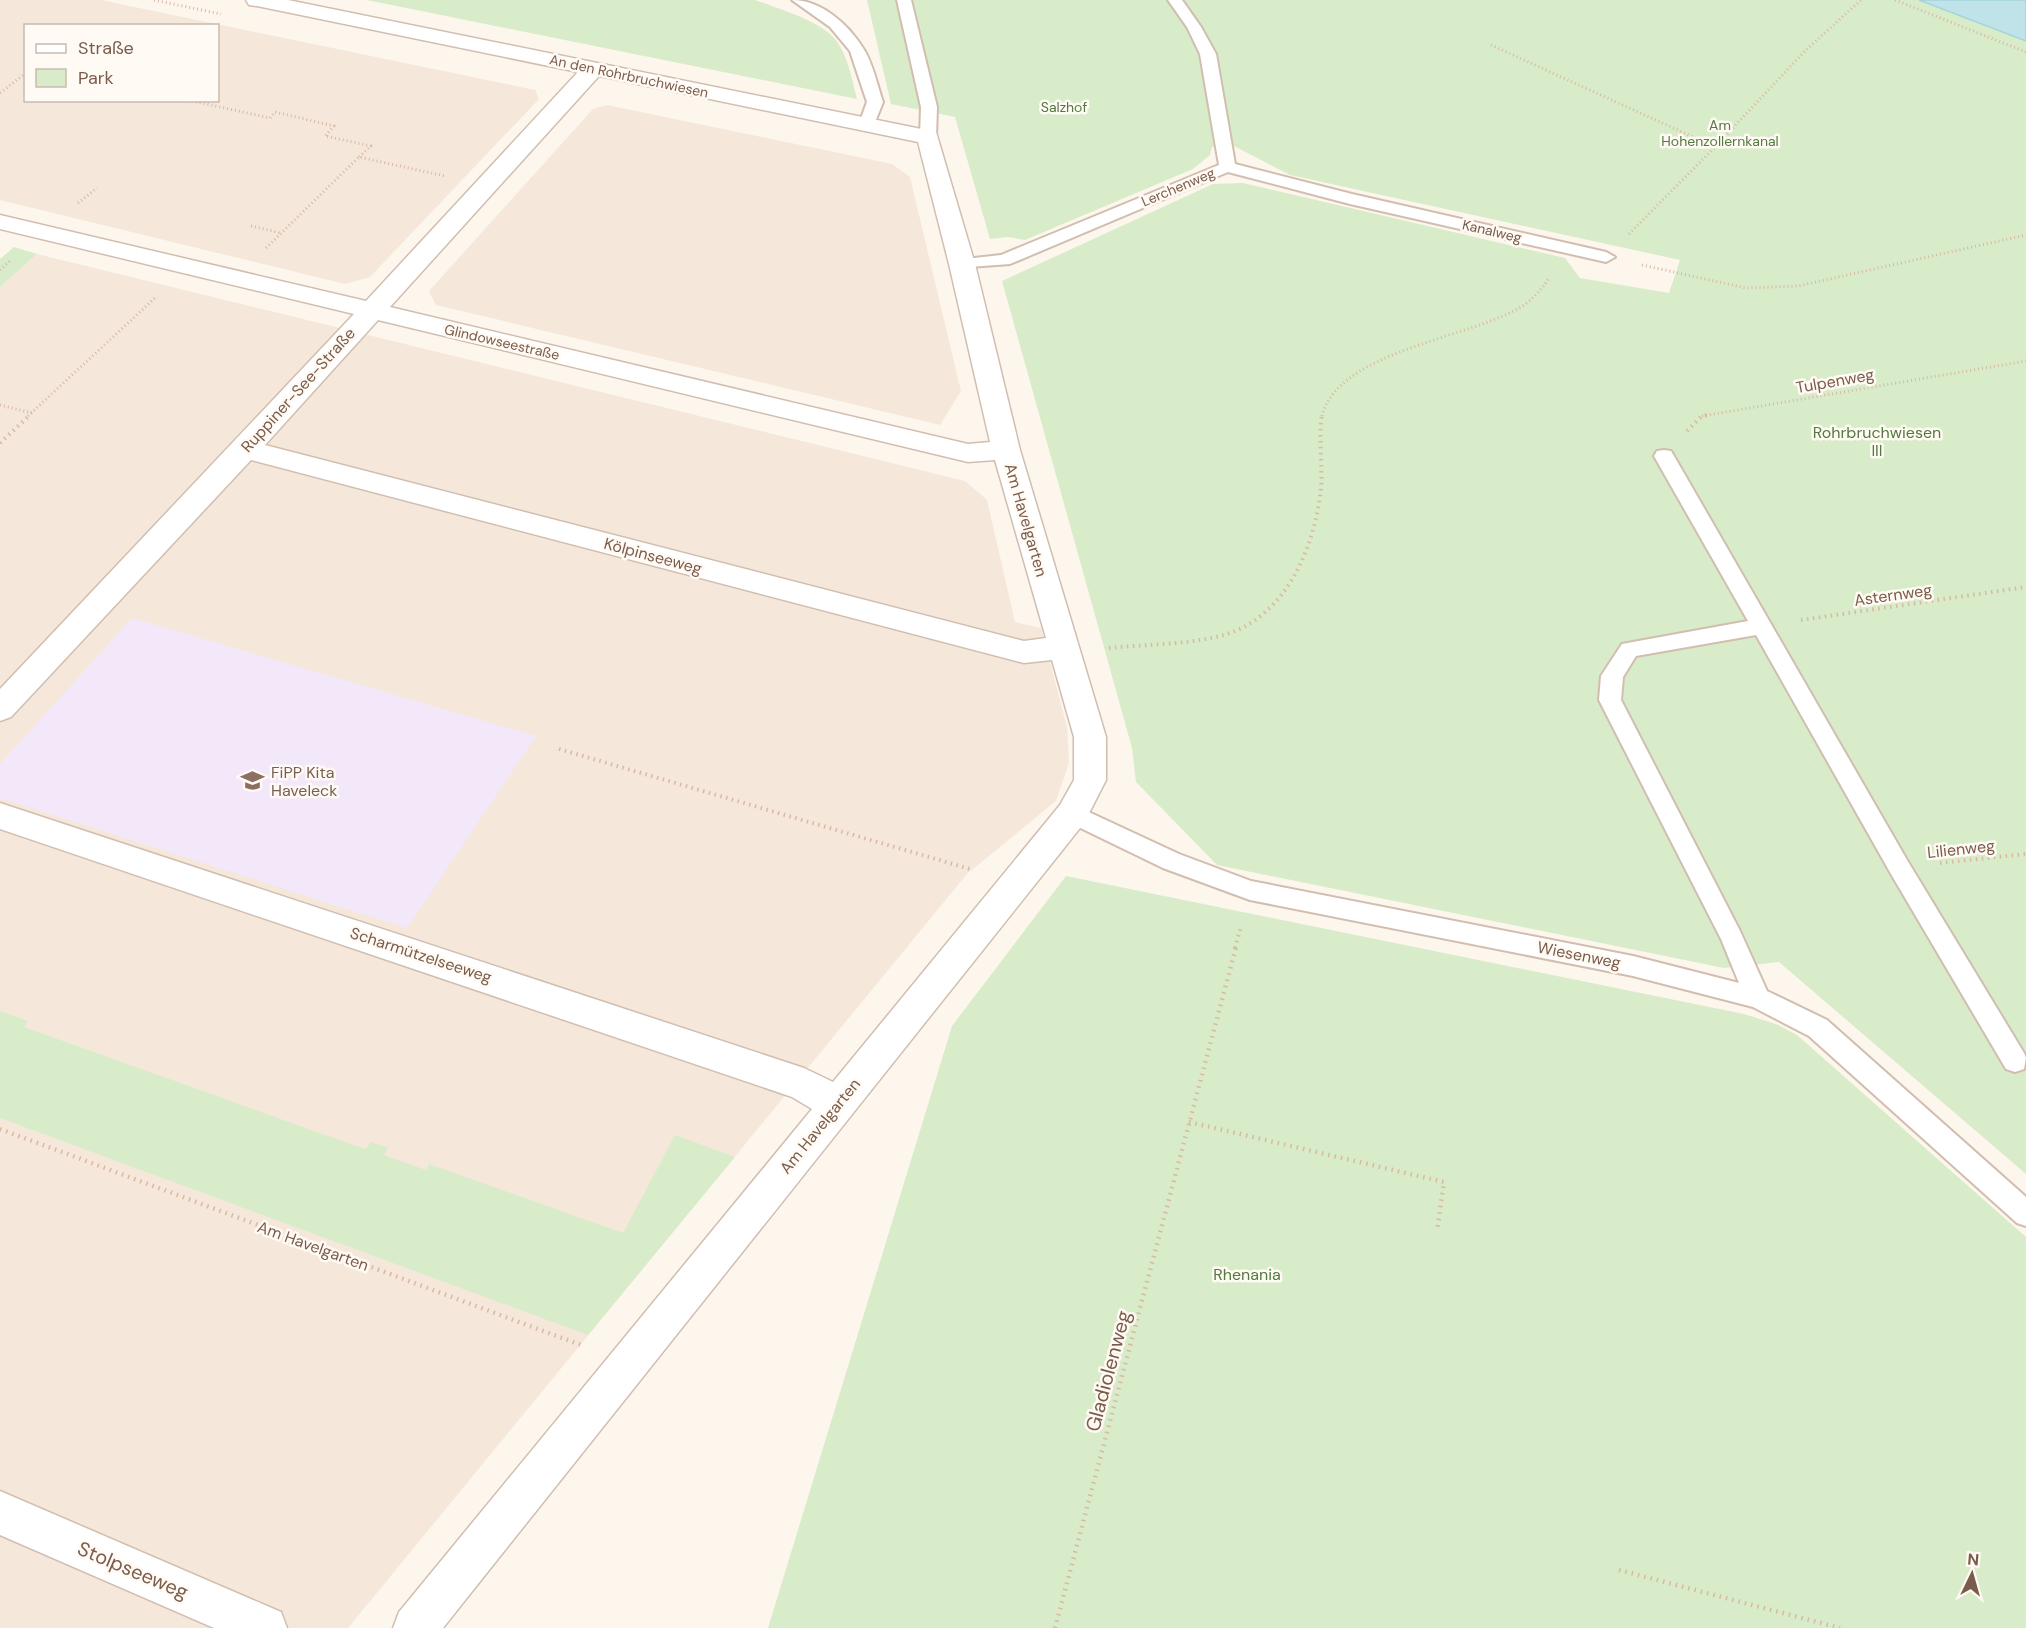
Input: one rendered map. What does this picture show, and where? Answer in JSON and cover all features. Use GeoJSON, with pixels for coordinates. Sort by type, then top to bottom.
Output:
{"type":"FeatureCollection","features":[{"type":"Feature","properties":{"kind":"street","name":"An den Rohrbruchwiesen"},"geometry":{"type":"LineString","coordinates":[[257,0],[928,137]]}},
{"type":"Feature","properties":{"kind":"street","name":"An den Rohrbruchwiesen"},"geometry":{"type":"LineString","coordinates":[[293,0],[330,15]]}},
{"type":"Feature","properties":{"kind":"street","name":"Ruppiner-See-Straße"},"geometry":{"type":"LineString","coordinates":[[0,709],[245,449],[594,68]]}},
{"type":"Feature","properties":{"kind":"street","name":"Am Havelgarten"},"geometry":{"type":"LineString","coordinates":[[415,1628],[1072,814],[1090,780],[1090,737],[1006,450],[962,264],[928,137]]}},
{"type":"Feature","properties":{"kind":"street","name":"Glindowseestraße"},"geometry":{"type":"LineString","coordinates":[[0,222],[968,453],[1006,450]]}},
{"type":"Feature","properties":{"kind":"street","name":"Kölpinseeweg"},"geometry":{"type":"LineString","coordinates":[[245,449],[1024,652],[1063,648]]}},
{"type":"Feature","properties":{"kind":"street","name":"Scharmützelseeweg"},"geometry":{"type":"LineString","coordinates":[[0,816],[804,1084],[838,1105]]}},
{"type":"Feature","properties":{"kind":"street","name":"Stolpseeweg"},"geometry":{"type":"LineString","coordinates":[[0,1513],[265,1628]]}},
{"type":"Feature","properties":{"kind":"lane"},"geometry":{"type":"LineString","coordinates":[[799,0],[835,24],[857,50],[875,102],[867,124]]}},
{"type":"Feature","properties":{"kind":"lane"},"geometry":{"type":"LineString","coordinates":[[904,0],[930,107],[928,137]]}},
{"type":"Feature","properties":{"kind":"lane","name":"Lerchenweg"},"geometry":{"type":"LineString","coordinates":[[962,264],[1004,260],[1227,167],[1208,54],[1175,0]]}},
{"type":"Feature","properties":{"kind":"lane","name":"Kanalweg"},"geometry":{"type":"LineString","coordinates":[[1227,167],[1350,199],[1606,257]]}},
{"type":"Feature","properties":{"kind":"lane"},"geometry":{"type":"LineString","coordinates":[[1664,456],[1899,867],[2015,1062]]}},
{"type":"Feature","properties":{"kind":"lane"},"geometry":{"type":"LineString","coordinates":[[1758,998],[1732,938],[1610,700],[1612,676],[1629,649],[1762,626]]}},
{"type":"Feature","properties":{"kind":"lane","name":"Wiesenweg"},"geometry":{"type":"LineString","coordinates":[[1072,814],[1171,861],[1251,890],[1633,966],[1758,998],[1818,1028],[2026,1214]]}},
{"type":"Feature","properties":{"kind":"path"},"geometry":{"type":"LineString","coordinates":[[1063,648],[1109,648],[1227,634],[1253,622],[1279,601],[1302,560],[1316,513],[1322,468],[1321,421],[1330,396],[1352,377],[1401,351],[1507,315],[1533,299],[1551,276],[1606,257],[1715,147],[1805,51],[1861,0]]}},
{"type":"Feature","properties":{"kind":"path"},"geometry":{"type":"LineString","coordinates":[[1895,0],[2026,52]]}},
{"type":"Feature","properties":{"kind":"path"},"geometry":{"type":"LineString","coordinates":[[1491,45],[1715,147]]}},
{"type":"Feature","properties":{"kind":"path"},"geometry":{"type":"LineString","coordinates":[[0,93],[24,75]]}},
{"type":"Feature","properties":{"kind":"path"},"geometry":{"type":"LineString","coordinates":[[197,102],[270,118],[275,112],[334,126],[326,136],[371,146],[235,278]]}},
{"type":"Feature","properties":{"kind":"path"},"geometry":{"type":"LineString","coordinates":[[359,157],[487,185]]}},
{"type":"Feature","properties":{"kind":"path"},"geometry":{"type":"LineString","coordinates":[[251,226],[281,233]]}},
{"type":"Feature","properties":{"kind":"path"},"geometry":{"type":"LineString","coordinates":[[1606,257],[1746,288],[1798,286],[2026,236]]}},
{"type":"Feature","properties":{"kind":"path"},"geometry":{"type":"LineString","coordinates":[[0,443],[142,310]]}},
{"type":"Feature","properties":{"kind":"path","name":"Tulpenweg"},"geometry":{"type":"LineString","coordinates":[[1664,456],[1702,416],[2026,361]]}},
{"type":"Feature","properties":{"kind":"path"},"geometry":{"type":"LineString","coordinates":[[0,405],[32,413]]}},
{"type":"Feature","properties":{"kind":"path","name":"Asternweg"},"geometry":{"type":"LineString","coordinates":[[1762,626],[2026,587]]}},
{"type":"Feature","properties":{"kind":"path"},"geometry":{"type":"LineString","coordinates":[[559,749],[1017,883]]}},
{"type":"Feature","properties":{"kind":"path","name":"Lilienweg"},"geometry":{"type":"LineString","coordinates":[[1899,867],[2026,854]]}},
{"type":"Feature","properties":{"kind":"path","name":"Gladiolenweg"},"geometry":{"type":"LineString","coordinates":[[1055,1628],[1251,890]]}},
{"type":"Feature","properties":{"kind":"path"},"geometry":{"type":"LineString","coordinates":[[1189,1122],[1443,1182],[1437,1231]]}},
{"type":"Feature","properties":{"kind":"path","name":"Am Havelgarten"},"geometry":{"type":"LineString","coordinates":[[0,1129],[592,1349],[623,1369]]}},
{"type":"Feature","properties":{"kind":"path"},"geometry":{"type":"LineString","coordinates":[[1619,1570],[1840,1628]]}},
{"type":"Feature","properties":{"kind":"shaded area"},"geometry":{"type":"Polygon","coordinates":[[[0,0],[101,0],[217,24],[24,24],[24,102],[219,102],[219,24],[535,90],[539,99],[370,277],[345,284],[0,200],[0,0]]]}},
{"type":"Feature","properties":{"kind":"shaded area"},"geometry":{"type":"Polygon","coordinates":[[[607,105],[892,164],[910,177],[961,391],[940,425],[436,305],[429,291],[593,109],[607,105]]]}},
{"type":"Feature","properties":{"kind":"shaded area"},"geometry":{"type":"Polygon","coordinates":[[[37,254],[965,481],[987,500],[1015,622],[1041,628],[1067,727],[1069,763],[1056,801],[967,874],[348,1628],[0,1628],[0,287],[37,254]]]}},
{"type":"Feature","properties":{"kind":"shaded area","name":"FiPP Kita Haveleck"},"geometry":{"type":"Polygon","coordinates":[[[132,618],[536,736],[407,928],[0,798],[0,764],[132,618]]]}},
{"type":"Feature","properties":{"kind":"green space"},"geometry":{"type":"Polygon","coordinates":[[[367,0],[755,0],[809,21],[834,38],[846,59],[857,99],[367,0]]]}},
{"type":"Feature","properties":{"kind":"green space"},"geometry":{"type":"Polygon","coordinates":[[[867,0],[1918,0],[2026,41],[2026,1174],[1779,962],[1724,968],[1217,865],[1136,782],[1132,748],[1002,281],[1213,184],[1243,183],[1565,258],[1580,278],[1669,293],[1680,260],[1290,175],[1234,146],[1212,147],[1210,155],[1193,169],[1025,240],[1008,237],[990,239],[955,117],[891,104],[867,0]]]}},
{"type":"Feature","properties":{"kind":"green space"},"geometry":{"type":"Polygon","coordinates":[[[14,247],[37,254],[0,287],[0,259],[14,247]]]}},
{"type":"Feature","properties":{"kind":"green space","name":"Rhenania"},"geometry":{"type":"Polygon","coordinates":[[[1066,876],[1744,1014],[1776,1024],[1797,1035],[2026,1237],[2026,1628],[768,1628],[952,1026],[1066,876]]]}},
{"type":"Feature","properties":{"kind":"green space"},"geometry":{"type":"Polygon","coordinates":[[[0,1011],[28,1021],[24,1027],[345,1142],[366,1149],[371,1142],[388,1148],[384,1155],[426,1170],[429,1164],[623,1233],[675,1135],[735,1157],[588,1335],[0,1118],[0,1011]]]}},
{"type":"Feature","properties":{"kind":"water"},"geometry":{"type":"Polygon","coordinates":[[[1919,0],[2026,0],[2026,41],[1919,0]]]}},
{"type":"Feature","properties":{"kind":"place","name":"FiPP Kita Haveleck"},"geometry":{"type":"Point","coordinates":[253,781]}},
{"type":"Feature","properties":{"kind":"park label","name":"Salzhof"},"geometry":{"type":"Point","coordinates":[1064,107]}},
{"type":"Feature","properties":{"kind":"park label","name":"Am Hohenzollernkanal"},"geometry":{"type":"Point","coordinates":[1720,134]}},
{"type":"Feature","properties":{"kind":"park label","name":"Rohrbruchwiesen III"},"geometry":{"type":"Point","coordinates":[1877,441]}}]}
